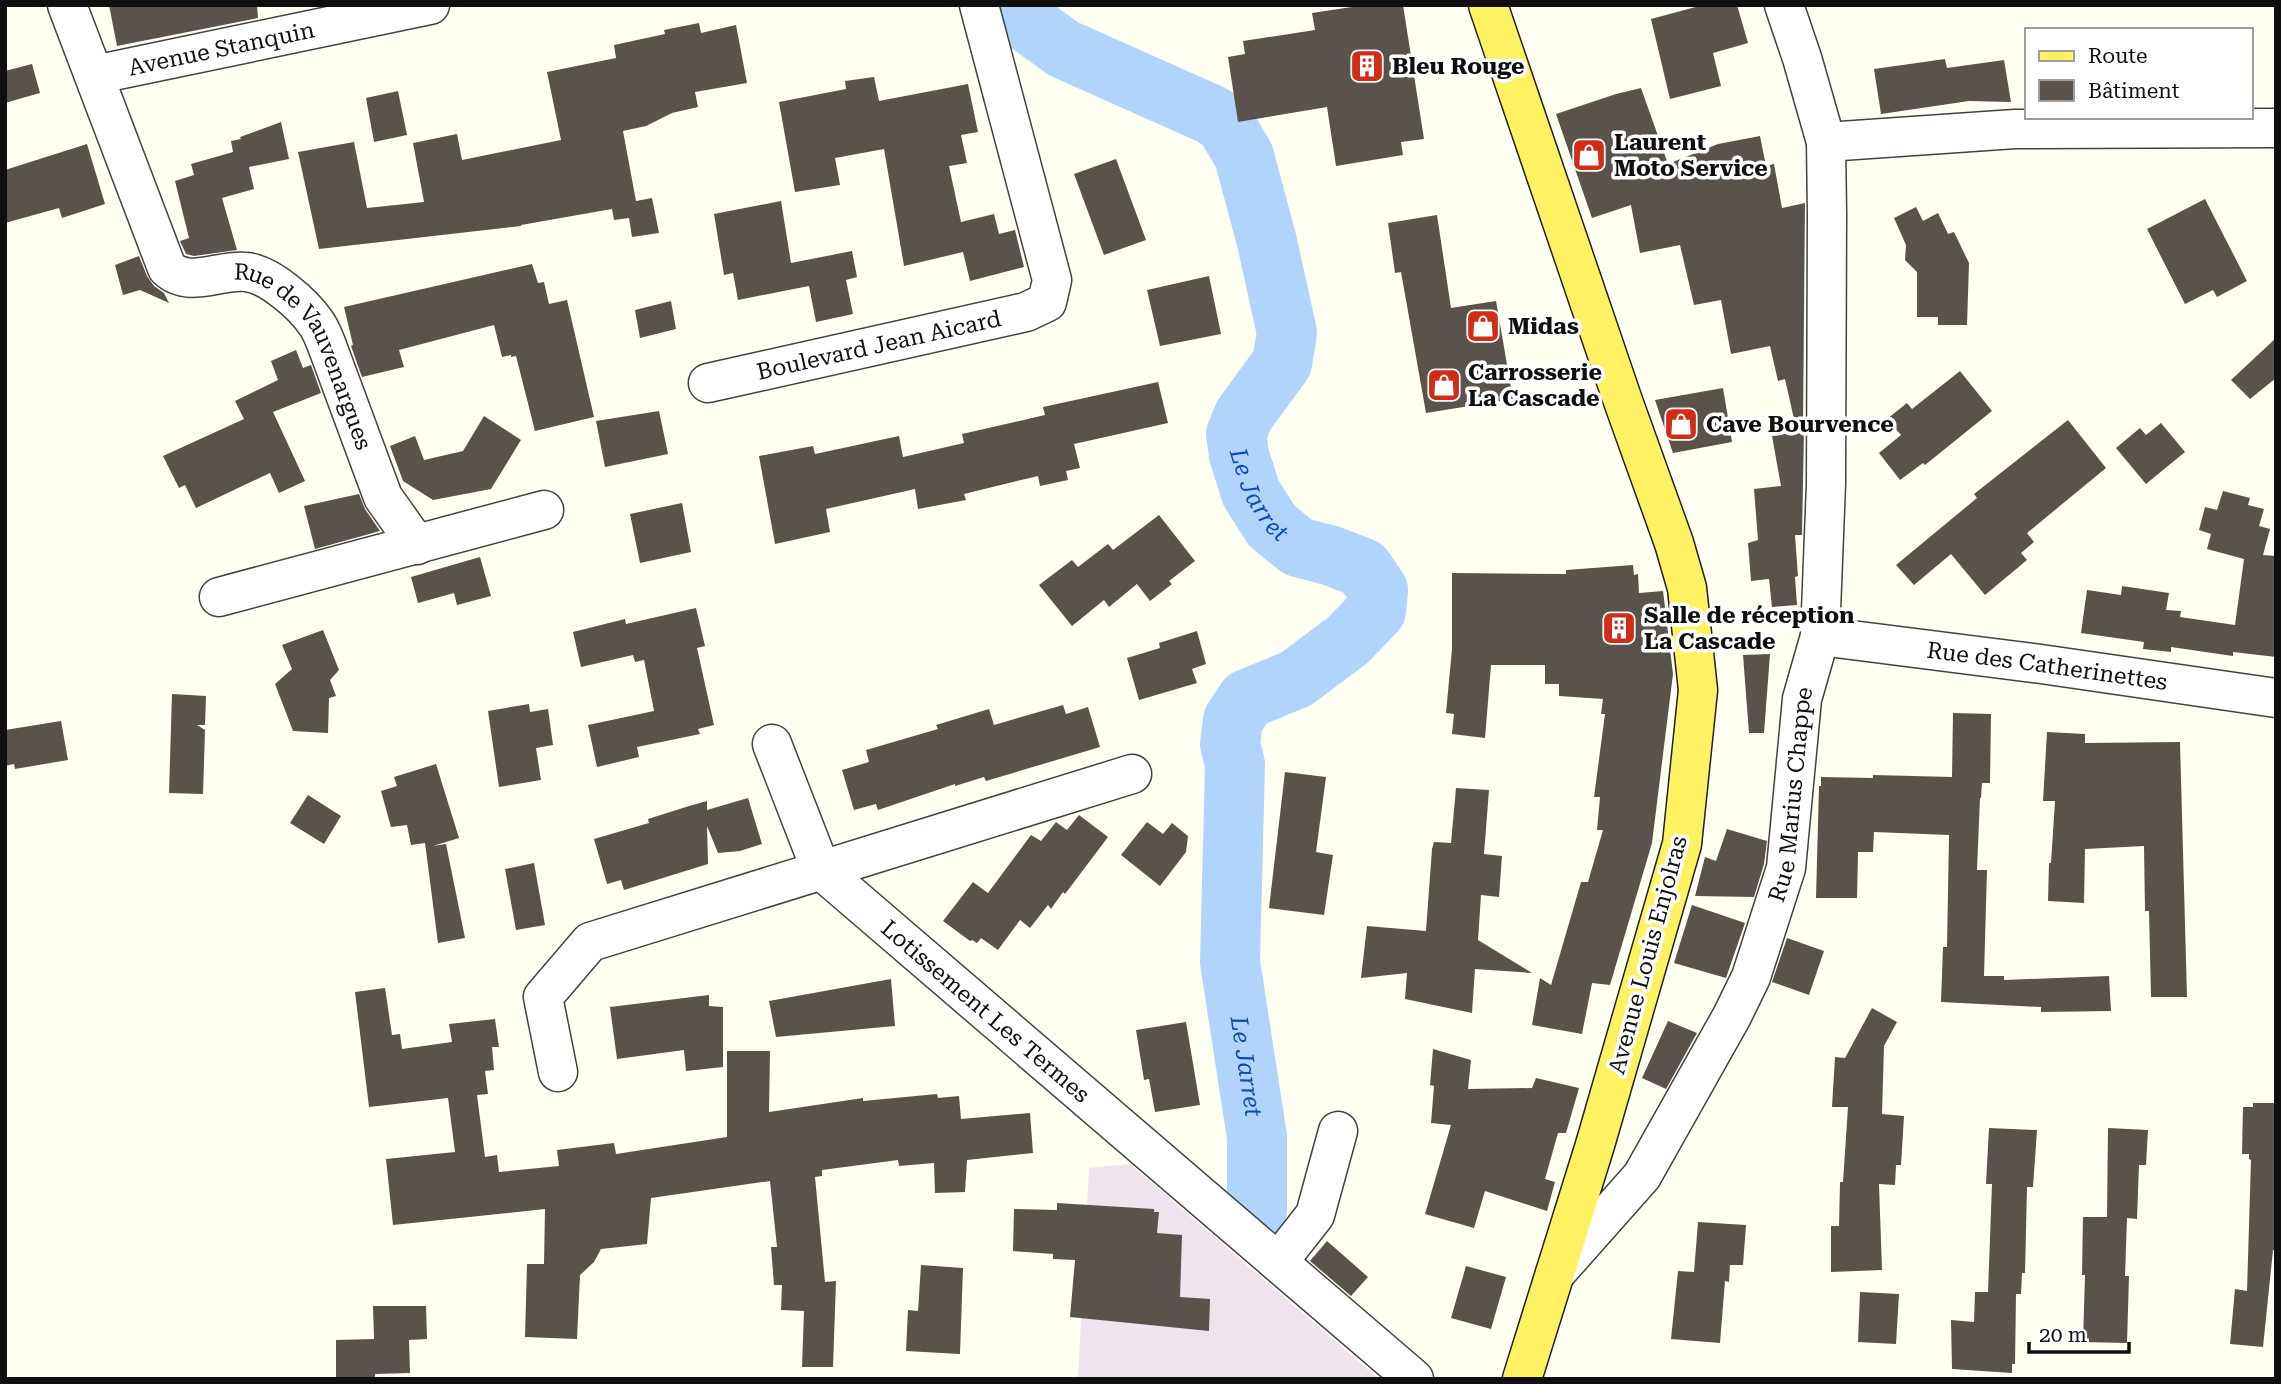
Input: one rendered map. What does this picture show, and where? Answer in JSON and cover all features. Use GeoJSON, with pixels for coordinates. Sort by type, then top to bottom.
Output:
{"type":"FeatureCollection","features":[{"type":"Feature","properties":{"kind":"main road","name":"Avenue Louis Enjolras"},"geometry":{"type":"LineString","coordinates":[[1488,5],[1674,543],[1687,589],[1698,674],[1682,844],[1599,1132],[1522,1379]]}},
{"type":"Feature","properties":{"kind":"street","name":"Rue de Vauvenargues"},"geometry":{"type":"LineString","coordinates":[[66,5],[167,268],[175,275],[186,278],[245,272],[257,275],[273,283],[299,303],[317,324],[326,342],[383,497],[417,545]]}},
{"type":"Feature","properties":{"kind":"street","name":"Avenue Stanquin"},"geometry":{"type":"LineString","coordinates":[[94,75],[430,5]]}},
{"type":"Feature","properties":{"kind":"street","name":"Boulevard Jean Aicard"},"geometry":{"type":"LineString","coordinates":[[708,383],[1026,312],[1047,302],[1052,280],[979,5]]}},
{"type":"Feature","properties":{"kind":"street","name":"Rue Marius Chappe"},"geometry":{"type":"LineString","coordinates":[[1555,1274],[1642,1176],[1751,977],[1786,869],[1802,699],[1820,636],[1826,484],[1826,142],[1784,5]]}},
{"type":"Feature","properties":{"kind":"street"},"geometry":{"type":"LineString","coordinates":[[1826,142],[2015,129],[2276,128]]}},
{"type":"Feature","properties":{"kind":"street"},"geometry":{"type":"LineString","coordinates":[[219,597],[544,510]]}},
{"type":"Feature","properties":{"kind":"street","name":"Rue des Catherinettes"},"geometry":{"type":"LineString","coordinates":[[1820,636],[2276,698]]}},
{"type":"Feature","properties":{"kind":"street","name":"Lotissement Les Termes"},"geometry":{"type":"LineString","coordinates":[[772,744],[821,870],[1414,1379]]}},
{"type":"Feature","properties":{"kind":"street"},"geometry":{"type":"LineString","coordinates":[[558,1072],[543,997],[590,942],[1132,774]]}},
{"type":"Feature","properties":{"kind":"street"},"geometry":{"type":"LineString","coordinates":[[1278,1262],[1315,1215],[1338,1131]]}},
{"type":"Feature","properties":{"kind":"shaded area"},"geometry":{"type":"Polygon","coordinates":[[[1130,1164],[1379,1379],[1078,1379],[1089,1168],[1130,1164]]]}},
{"type":"Feature","properties":{"kind":"building"},"geometry":{"type":"Polygon","coordinates":[[[109,5],[257,5],[258,18],[117,46],[109,5]]]}},
{"type":"Feature","properties":{"kind":"building","name":"Bleu Rouge"},"geometry":{"type":"Polygon","coordinates":[[[1365,5],[1403,5],[1424,139],[1401,142],[1403,155],[1336,166],[1327,107],[1238,122],[1228,57],[1245,54],[1243,41],[1315,30],[1312,13],[1365,5]]]}},
{"type":"Feature","properties":{"kind":"building"},"geometry":{"type":"Polygon","coordinates":[[[1703,5],[1737,5],[1748,43],[1713,53],[1721,86],[1670,99],[1651,19],[1703,5]]]}},
{"type":"Feature","properties":{"kind":"building"},"geometry":{"type":"Polygon","coordinates":[[[699,23],[701,33],[736,25],[747,83],[695,92],[698,107],[672,113],[646,126],[623,131],[636,201],[652,198],[659,233],[632,237],[629,218],[614,220],[612,209],[521,226],[319,249],[298,152],[354,142],[367,208],[424,202],[413,143],[457,134],[462,160],[561,140],[547,72],[616,58],[614,45],[665,34],[664,30],[699,23]]]}},
{"type":"Feature","properties":{"kind":"building"},"geometry":{"type":"Polygon","coordinates":[[[1945,59],[1947,68],[2004,60],[2011,102],[1969,101],[1881,114],[1874,69],[1945,59]]]}},
{"type":"Feature","properties":{"kind":"building"},"geometry":{"type":"Polygon","coordinates":[[[32,64],[40,93],[5,103],[5,71],[32,64]]]}},
{"type":"Feature","properties":{"kind":"building"},"geometry":{"type":"Polygon","coordinates":[[[874,77],[879,101],[968,84],[978,132],[961,135],[967,163],[949,166],[961,222],[994,214],[999,234],[1015,230],[1024,267],[970,281],[963,252],[904,266],[884,149],[835,158],[840,185],[795,192],[779,102],[846,89],[845,81],[874,77]]]}},
{"type":"Feature","properties":{"kind":"building"},"geometry":{"type":"Polygon","coordinates":[[[1641,88],[1668,164],[1718,144],[1760,136],[1766,166],[1774,164],[1782,208],[1805,203],[1803,427],[1796,428],[1785,379],[1778,381],[1770,346],[1731,354],[1721,300],[1694,305],[1680,245],[1640,253],[1631,205],[1592,218],[1556,114],[1641,88]]]}},
{"type":"Feature","properties":{"kind":"building"},"geometry":{"type":"Polygon","coordinates":[[[398,91],[407,135],[374,142],[366,98],[398,91]]]}},
{"type":"Feature","properties":{"kind":"building"},"geometry":{"type":"Polygon","coordinates":[[[281,122],[289,159],[249,167],[254,189],[222,198],[237,250],[194,256],[186,254],[180,241],[189,238],[175,181],[194,175],[191,164],[233,152],[231,141],[281,122]]]}},
{"type":"Feature","properties":{"kind":"building"},"geometry":{"type":"Polygon","coordinates":[[[87,144],[105,204],[62,218],[59,208],[5,223],[5,170],[87,144]]]}},
{"type":"Feature","properties":{"kind":"building"},"geometry":{"type":"Polygon","coordinates":[[[1116,159],[1146,240],[1104,255],[1074,174],[1116,159]]]}},
{"type":"Feature","properties":{"kind":"building"},"geometry":{"type":"Polygon","coordinates":[[[2205,199],[2247,281],[2217,297],[2213,290],[2185,304],[2147,229],[2205,199]]]}},
{"type":"Feature","properties":{"kind":"building"},"geometry":{"type":"Polygon","coordinates":[[[781,201],[791,263],[852,251],[857,277],[846,280],[853,314],[816,322],[809,286],[738,300],[733,273],[724,275],[714,214],[781,201]]]}},
{"type":"Feature","properties":{"kind":"building"},"geometry":{"type":"Polygon","coordinates":[[[1916,207],[1923,221],[1938,213],[1948,234],[1954,232],[1969,263],[1967,325],[1938,325],[1938,317],[1917,317],[1917,272],[1905,260],[1906,245],[1894,218],[1916,207]]]}},
{"type":"Feature","properties":{"kind":"building"},"geometry":{"type":"Polygon","coordinates":[[[1437,215],[1451,308],[1496,301],[1513,399],[1426,413],[1401,272],[1395,273],[1388,223],[1437,215]]]}},
{"type":"Feature","properties":{"kind":"building"},"geometry":{"type":"Polygon","coordinates":[[[139,256],[147,276],[154,286],[164,293],[169,303],[140,290],[123,295],[115,265],[139,256]]]}},
{"type":"Feature","properties":{"kind":"building"},"geometry":{"type":"Polygon","coordinates":[[[532,264],[538,283],[544,282],[549,304],[567,300],[594,417],[535,431],[516,356],[502,357],[494,325],[399,350],[404,367],[362,377],[351,346],[353,345],[344,307],[532,264]]]}},
{"type":"Feature","properties":{"kind":"building"},"geometry":{"type":"Polygon","coordinates":[[[1209,276],[1221,334],[1160,346],[1147,290],[1209,276]]]}},
{"type":"Feature","properties":{"kind":"building"},"geometry":{"type":"Polygon","coordinates":[[[671,301],[676,329],[640,338],[635,310],[671,301]]]}},
{"type":"Feature","properties":{"kind":"building"},"geometry":{"type":"Polygon","coordinates":[[[2276,338],[2276,378],[2250,399],[2231,380],[2276,338]]]}},
{"type":"Feature","properties":{"kind":"building"},"geometry":{"type":"Polygon","coordinates":[[[296,350],[303,368],[311,365],[321,393],[273,412],[305,481],[279,493],[270,473],[196,508],[185,485],[179,488],[163,456],[244,419],[235,401],[278,380],[271,361],[296,350]]]}},
{"type":"Feature","properties":{"kind":"building"},"geometry":{"type":"Polygon","coordinates":[[[1960,371],[1992,411],[1925,465],[1923,463],[1900,480],[1879,453],[1901,435],[1887,419],[1907,403],[1912,409],[1960,371]]]}},
{"type":"Feature","properties":{"kind":"building"},"geometry":{"type":"Polygon","coordinates":[[[1158,382],[1168,423],[1074,444],[1080,468],[1066,471],[1068,480],[1040,486],[1038,476],[964,494],[966,500],[918,509],[915,489],[826,509],[830,532],[775,544],[759,456],[813,446],[815,454],[899,436],[903,457],[964,443],[962,434],[1045,415],[1043,407],[1158,382]]]}},
{"type":"Feature","properties":{"kind":"building"},"geometry":{"type":"Polygon","coordinates":[[[1723,388],[1732,442],[1673,453],[1655,400],[1723,388]]]}},
{"type":"Feature","properties":{"kind":"building"},"geometry":{"type":"Polygon","coordinates":[[[659,411],[668,454],[605,467],[596,421],[659,411]]]}},
{"type":"Feature","properties":{"kind":"building"},"geometry":{"type":"Polygon","coordinates":[[[484,416],[521,440],[491,489],[433,500],[403,481],[390,446],[415,436],[424,460],[463,451],[484,416]]]}},
{"type":"Feature","properties":{"kind":"building"},"geometry":{"type":"Polygon","coordinates":[[[2068,420],[2106,468],[2027,533],[2034,542],[2021,553],[2027,560],[1985,595],[1951,554],[1914,585],[1896,565],[1977,498],[1974,494],[2068,420]]]}},
{"type":"Feature","properties":{"kind":"building"},"geometry":{"type":"Polygon","coordinates":[[[2161,423],[2185,452],[2146,484],[2116,448],[2140,428],[2146,435],[2161,423]]]}},
{"type":"Feature","properties":{"kind":"building"},"geometry":{"type":"Polygon","coordinates":[[[1804,431],[1802,535],[1795,535],[1797,605],[1772,607],[1769,579],[1751,581],[1748,543],[1758,540],[1754,489],[1781,486],[1772,436],[1804,431]]]}},
{"type":"Feature","properties":{"kind":"building"},"geometry":{"type":"Polygon","coordinates":[[[2223,491],[2250,498],[2248,505],[2264,509],[2259,526],[2270,529],[2263,555],[2276,556],[2276,657],[2233,652],[2233,656],[2171,647],[2171,652],[2143,649],[2144,642],[2081,633],[2087,590],[2121,595],[2122,586],[2169,593],[2166,610],[2181,611],[2180,617],[2235,625],[2244,559],[2207,549],[2211,534],[2199,530],[2205,507],[2217,510],[2223,491]]]}},
{"type":"Feature","properties":{"kind":"building"},"geometry":{"type":"Polygon","coordinates":[[[359,494],[365,509],[380,531],[315,549],[304,506],[359,494]]]}},
{"type":"Feature","properties":{"kind":"building"},"geometry":{"type":"Polygon","coordinates":[[[682,503],[691,552],[640,563],[630,514],[682,503]]]}},
{"type":"Feature","properties":{"kind":"building"},"geometry":{"type":"Polygon","coordinates":[[[1159,515],[1195,561],[1169,581],[1172,584],[1150,601],[1137,584],[1109,607],[1104,600],[1072,626],[1039,585],[1072,560],[1078,567],[1108,544],[1113,550],[1159,515]]]}},
{"type":"Feature","properties":{"kind":"building"},"geometry":{"type":"Polygon","coordinates":[[[480,557],[491,596],[457,605],[454,593],[418,603],[411,577],[480,557]]]}},
{"type":"Feature","properties":{"kind":"building"},"geometry":{"type":"Polygon","coordinates":[[[1633,565],[1634,575],[1638,574],[1639,593],[1663,591],[1673,674],[1652,843],[1610,985],[1592,983],[1582,1034],[1532,1025],[1540,978],[1551,985],[1581,882],[1588,882],[1603,830],[1597,830],[1600,797],[1594,797],[1605,714],[1601,714],[1603,699],[1559,696],[1559,684],[1545,684],[1545,665],[1491,665],[1485,738],[1452,734],[1454,714],[1446,713],[1452,649],[1452,573],[1566,574],[1566,570],[1633,565]]]}},
{"type":"Feature","properties":{"kind":"building"},"geometry":{"type":"Polygon","coordinates":[[[696,608],[705,646],[697,648],[714,725],[698,729],[700,734],[637,747],[639,757],[597,767],[588,725],[654,711],[644,660],[635,662],[633,655],[581,667],[573,632],[625,619],[626,624],[696,608]]]}},
{"type":"Feature","properties":{"kind":"building"},"geometry":{"type":"Polygon","coordinates":[[[323,630],[339,670],[330,680],[336,696],[329,698],[328,733],[293,731],[275,684],[292,669],[282,645],[323,630]]]}},
{"type":"Feature","properties":{"kind":"building"},"geometry":{"type":"Polygon","coordinates":[[[1197,631],[1206,664],[1192,669],[1197,683],[1139,700],[1127,658],[1160,648],[1159,643],[1197,631]]]}},
{"type":"Feature","properties":{"kind":"building"},"geometry":{"type":"Polygon","coordinates":[[[1770,654],[1764,733],[1749,733],[1743,655],[1770,654]]]}},
{"type":"Feature","properties":{"kind":"building"},"geometry":{"type":"Polygon","coordinates":[[[172,694],[206,696],[205,725],[197,725],[205,730],[203,794],[169,793],[172,694]]]}},
{"type":"Feature","properties":{"kind":"building"},"geometry":{"type":"Polygon","coordinates":[[[529,704],[530,712],[548,709],[553,745],[536,748],[541,780],[499,787],[488,711],[529,704]]]}},
{"type":"Feature","properties":{"kind":"building"},"geometry":{"type":"Polygon","coordinates":[[[1063,705],[1066,714],[1088,707],[1100,747],[986,781],[984,777],[955,784],[878,810],[876,804],[854,810],[842,770],[869,762],[866,750],[938,729],[936,725],[989,709],[994,725],[1063,705]]]}},
{"type":"Feature","properties":{"kind":"building"},"geometry":{"type":"Polygon","coordinates":[[[1953,713],[1991,714],[1990,783],[1982,783],[1977,870],[1987,870],[1984,976],[2004,976],[2004,980],[2109,976],[2111,1011],[2041,1012],[2041,1007],[1941,1002],[1943,947],[1947,947],[1949,835],[1874,832],[1873,852],[1858,852],[1857,898],[1816,898],[1821,777],[1952,777],[1953,713]]]}},
{"type":"Feature","properties":{"kind":"building"},"geometry":{"type":"Polygon","coordinates":[[[61,721],[68,760],[15,769],[14,764],[5,766],[5,730],[61,721]]]}},
{"type":"Feature","properties":{"kind":"building"},"geometry":{"type":"Polygon","coordinates":[[[2047,732],[2085,734],[2085,743],[2180,742],[2187,997],[2151,997],[2144,846],[2085,849],[2084,903],[2048,901],[2055,801],[2043,801],[2047,732]]]}},
{"type":"Feature","properties":{"kind":"building"},"geometry":{"type":"Polygon","coordinates":[[[436,764],[459,838],[433,846],[446,844],[465,938],[438,943],[425,843],[411,845],[407,825],[391,827],[381,791],[397,786],[394,777],[436,764]]]}},
{"type":"Feature","properties":{"kind":"building"},"geometry":{"type":"Polygon","coordinates":[[[1285,772],[1326,777],[1316,852],[1333,855],[1324,915],[1269,908],[1285,772]]]}},
{"type":"Feature","properties":{"kind":"building"},"geometry":{"type":"Polygon","coordinates":[[[1456,788],[1489,790],[1484,854],[1502,856],[1499,897],[1481,895],[1478,940],[1532,973],[1475,969],[1472,1013],[1405,999],[1407,973],[1361,978],[1367,926],[1426,931],[1432,849],[1434,842],[1451,843],[1456,788]]]}},
{"type":"Feature","properties":{"kind":"building"},"geometry":{"type":"Polygon","coordinates":[[[308,795],[341,816],[324,844],[290,823],[308,795]]]}},
{"type":"Feature","properties":{"kind":"building"},"geometry":{"type":"Polygon","coordinates":[[[748,798],[762,844],[740,851],[718,853],[707,826],[708,864],[624,890],[621,880],[607,884],[594,839],[649,823],[648,819],[707,801],[707,810],[748,798]]]}},
{"type":"Feature","properties":{"kind":"building"},"geometry":{"type":"Polygon","coordinates":[[[1079,815],[1108,837],[1065,894],[1063,892],[1051,909],[1048,905],[1030,928],[1020,920],[998,950],[981,938],[977,943],[970,941],[943,921],[973,882],[988,893],[1031,835],[1041,841],[1056,822],[1067,830],[1079,815]]]}},
{"type":"Feature","properties":{"kind":"building"},"geometry":{"type":"Polygon","coordinates":[[[1147,822],[1163,834],[1172,823],[1188,836],[1186,852],[1160,886],[1121,855],[1147,822]]]}},
{"type":"Feature","properties":{"kind":"building"},"geometry":{"type":"Polygon","coordinates":[[[1727,829],[1767,841],[1764,864],[1754,897],[1695,896],[1705,857],[1716,861],[1727,829]]]}},
{"type":"Feature","properties":{"kind":"building"},"geometry":{"type":"Polygon","coordinates":[[[534,863],[545,925],[516,930],[505,869],[534,863]]]}},
{"type":"Feature","properties":{"kind":"building"},"geometry":{"type":"Polygon","coordinates":[[[1692,905],[1745,923],[1726,978],[1674,963],[1692,905]]]}},
{"type":"Feature","properties":{"kind":"building"},"geometry":{"type":"Polygon","coordinates":[[[1787,938],[1824,951],[1809,995],[1772,982],[1787,938]]]}},
{"type":"Feature","properties":{"kind":"building"},"geometry":{"type":"Polygon","coordinates":[[[891,979],[895,1026],[776,1037],[769,1001],[891,979]]]}},
{"type":"Feature","properties":{"kind":"building"},"geometry":{"type":"Polygon","coordinates":[[[385,988],[392,1035],[400,1034],[402,1049],[452,1042],[449,1024],[495,1019],[499,1047],[492,1047],[494,1070],[485,1071],[488,1094],[477,1095],[485,1157],[497,1155],[499,1172],[559,1166],[557,1150],[614,1143],[616,1154],[727,1137],[727,1051],[770,1051],[769,1112],[863,1098],[863,1101],[937,1094],[938,1098],[959,1096],[961,1119],[1030,1113],[1033,1153],[967,1160],[965,1192],[935,1193],[934,1163],[899,1166],[898,1160],[822,1170],[822,1176],[815,1177],[825,1282],[836,1281],[833,1367],[802,1367],[804,1311],[781,1310],[782,1285],[774,1285],[771,1247],[777,1247],[770,1181],[651,1198],[647,1244],[601,1249],[594,1262],[580,1275],[577,1339],[525,1337],[527,1264],[544,1264],[545,1209],[393,1225],[386,1159],[455,1152],[448,1098],[369,1107],[355,992],[385,988]]]}},
{"type":"Feature","properties":{"kind":"building"},"geometry":{"type":"Polygon","coordinates":[[[709,995],[709,1006],[723,1007],[723,1067],[686,1071],[684,1050],[617,1059],[610,1007],[709,995]]]}},
{"type":"Feature","properties":{"kind":"building"},"geometry":{"type":"Polygon","coordinates":[[[1872,1008],[1897,1022],[1884,1046],[1882,1114],[1904,1116],[1901,1165],[1896,1165],[1895,1185],[1879,1184],[1882,1270],[1831,1272],[1831,1226],[1839,1226],[1840,1182],[1843,1182],[1848,1107],[1832,1107],[1835,1057],[1845,1058],[1872,1008]]]}},
{"type":"Feature","properties":{"kind":"building"},"geometry":{"type":"Polygon","coordinates":[[[1668,1021],[1697,1033],[1666,1089],[1642,1078],[1668,1021]]]}},
{"type":"Feature","properties":{"kind":"building"},"geometry":{"type":"Polygon","coordinates":[[[1186,1022],[1200,1105],[1155,1112],[1149,1079],[1144,1080],[1136,1030],[1186,1022]]]}},
{"type":"Feature","properties":{"kind":"building"},"geometry":{"type":"Polygon","coordinates":[[[1433,1049],[1471,1060],[1468,1089],[1532,1088],[1536,1078],[1579,1088],[1566,1133],[1558,1133],[1545,1179],[1555,1182],[1547,1211],[1485,1191],[1474,1228],[1425,1214],[1451,1125],[1431,1123],[1433,1049]]]}},
{"type":"Feature","properties":{"kind":"building"},"geometry":{"type":"Polygon","coordinates":[[[2253,1103],[2276,1103],[2276,1250],[2273,1250],[2263,1347],[2230,1344],[2235,1289],[2247,1291],[2251,1160],[2249,1154],[2242,1154],[2243,1107],[2253,1107],[2253,1103]]]}},
{"type":"Feature","properties":{"kind":"building"},"geometry":{"type":"Polygon","coordinates":[[[1989,1128],[2037,1130],[2033,1187],[2027,1187],[2025,1273],[2022,1273],[2021,1294],[2016,1294],[2015,1364],[2012,1364],[2012,1373],[1952,1369],[1951,1320],[1974,1322],[1975,1292],[1988,1292],[1992,1184],[1986,1184],[1989,1128]]]}},
{"type":"Feature","properties":{"kind":"building"},"geometry":{"type":"Polygon","coordinates":[[[2108,1128],[2148,1130],[2146,1165],[2139,1165],[2137,1219],[2127,1218],[2127,1343],[2083,1342],[2083,1217],[2107,1217],[2108,1128]]]}},
{"type":"Feature","properties":{"kind":"building"},"geometry":{"type":"Polygon","coordinates":[[[1057,1203],[1154,1209],[1154,1212],[1159,1212],[1157,1233],[1182,1235],[1180,1297],[1210,1299],[1209,1331],[1070,1317],[1075,1260],[1053,1259],[1053,1254],[1013,1251],[1014,1209],[1057,1210],[1057,1203]]]}},
{"type":"Feature","properties":{"kind":"building"},"geometry":{"type":"Polygon","coordinates":[[[1698,1222],[1746,1225],[1743,1265],[1730,1265],[1729,1282],[1725,1281],[1720,1343],[1671,1339],[1678,1271],[1694,1272],[1698,1222]]]}},
{"type":"Feature","properties":{"kind":"building"},"geometry":{"type":"Polygon","coordinates":[[[1327,1241],[1368,1277],[1351,1296],[1310,1261],[1327,1241]]]}},
{"type":"Feature","properties":{"kind":"building"},"geometry":{"type":"Polygon","coordinates":[[[921,1265],[963,1268],[960,1354],[906,1351],[908,1310],[918,1311],[921,1265]]]}},
{"type":"Feature","properties":{"kind":"building"},"geometry":{"type":"Polygon","coordinates":[[[1466,1266],[1506,1277],[1491,1329],[1451,1318],[1466,1266]]]}},
{"type":"Feature","properties":{"kind":"building"},"geometry":{"type":"Polygon","coordinates":[[[1860,1292],[1899,1294],[1896,1344],[1858,1342],[1860,1292]]]}},
{"type":"Feature","properties":{"kind":"building"},"geometry":{"type":"Polygon","coordinates":[[[373,1306],[426,1306],[427,1339],[409,1340],[410,1373],[375,1374],[375,1379],[336,1379],[336,1340],[374,1339],[373,1306]]]}},
{"type":"Feature","properties":{"kind":"waterway","name":"Le Jarret"},"geometry":{"type":"LineString","coordinates":[[1010,5],[1014,13],[1064,49],[1212,115],[1225,124],[1244,156],[1287,333],[1282,363],[1244,415],[1236,434],[1239,455],[1251,493],[1272,526],[1298,547],[1363,568],[1378,590],[1376,611],[1348,640],[1296,679],[1247,699],[1233,720],[1230,744],[1235,764],[1230,962],[1257,1137],[1257,1210]]}},
{"type":"Feature","properties":{"kind":"place","name":"Bleu Rouge"},"geometry":{"type":"Point","coordinates":[1367,66]}},
{"type":"Feature","properties":{"kind":"place","name":"Laurent Moto Service"},"geometry":{"type":"Point","coordinates":[1589,155]}},
{"type":"Feature","properties":{"kind":"place","name":"Midas"},"geometry":{"type":"Point","coordinates":[1483,326]}},
{"type":"Feature","properties":{"kind":"place","name":"Carrosserie La Cascade"},"geometry":{"type":"Point","coordinates":[1444,385]}},
{"type":"Feature","properties":{"kind":"place","name":"Cave Bourvence"},"geometry":{"type":"Point","coordinates":[1681,424]}},
{"type":"Feature","properties":{"kind":"place","name":"Salle de réception La Cascade"},"geometry":{"type":"Point","coordinates":[1619,628]}}]}
